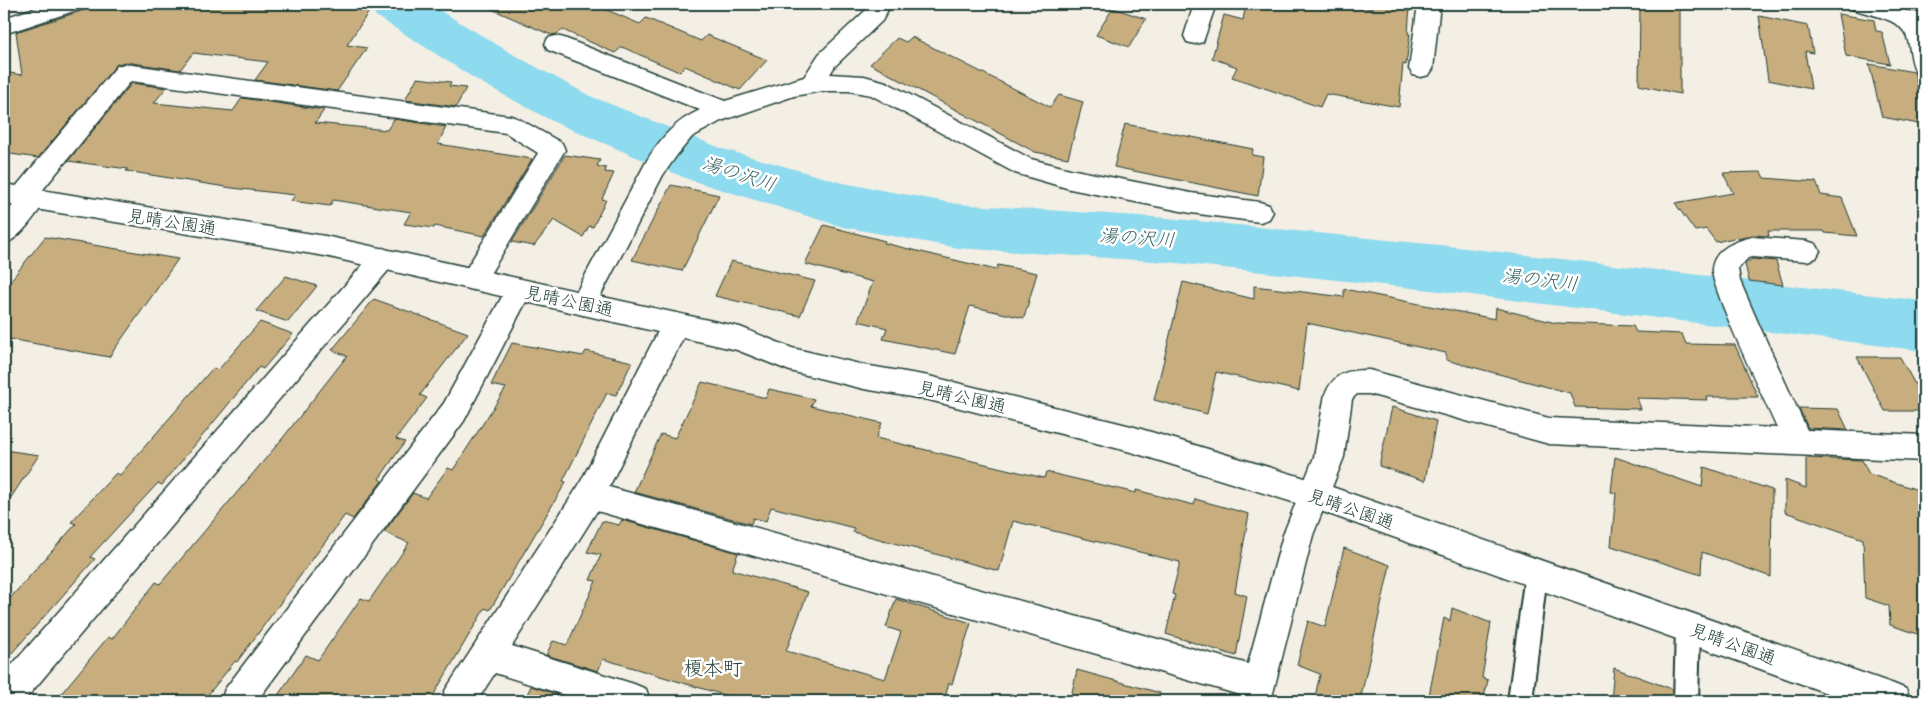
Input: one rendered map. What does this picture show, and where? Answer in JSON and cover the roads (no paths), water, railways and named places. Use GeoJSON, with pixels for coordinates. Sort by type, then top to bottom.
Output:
{"type":"FeatureCollection","features":[{"type":"Feature","properties":{"kind":"street"},"geometry":{"type":"LineString","coordinates":[[4,26],[72,4]]}},
{"type":"Feature","properties":{"kind":"street"},"geometry":{"type":"LineString","coordinates":[[812,83],[827,60],[874,16],[880,4]]}},
{"type":"Feature","properties":{"kind":"street"},"geometry":{"type":"LineString","coordinates":[[1195,36],[1205,4]]}},
{"type":"Feature","properties":{"kind":"street"},"geometry":{"type":"LineString","coordinates":[[1421,69],[1429,4]]}},
{"type":"Feature","properties":{"kind":"street"},"geometry":{"type":"LineString","coordinates":[[1860,4],[1915,20],[1924,66]]}},
{"type":"Feature","properties":{"kind":"street"},"geometry":{"type":"LineString","coordinates":[[556,44],[726,111]]}},
{"type":"Feature","properties":{"kind":"street"},"geometry":{"type":"LineString","coordinates":[[4,234],[20,197],[125,72],[511,125],[553,150],[473,279]]}},
{"type":"Feature","properties":{"kind":"street"},"geometry":{"type":"LineString","coordinates":[[583,304],[661,159],[684,132],[704,119],[785,90],[812,83],[840,80],[878,88],[1024,166],[1070,179],[1191,203],[1260,212]]}},
{"type":"Feature","properties":{"kind":"street","name":"見晴公園通"},"geometry":{"type":"LineString","coordinates":[[20,197],[325,246],[740,339],[790,359],[864,377],[929,388],[1131,438],[1315,496],[1688,628],[1839,691],[1894,701]]}},
{"type":"Feature","properties":{"kind":"street"},"geometry":{"type":"LineString","coordinates":[[1798,442],[1746,327],[1727,281],[1725,268],[1731,258],[1740,250],[1768,247],[1807,251]]}},
{"type":"Feature","properties":{"kind":"street"},"geometry":{"type":"LineString","coordinates":[[4,699],[384,259]]}},
{"type":"Feature","properties":{"kind":"street"},"geometry":{"type":"LineString","coordinates":[[237,701],[454,412],[519,290]]}},
{"type":"Feature","properties":{"kind":"street"},"geometry":{"type":"LineString","coordinates":[[458,701],[590,495],[676,324]]}},
{"type":"Feature","properties":{"kind":"street"},"geometry":{"type":"LineString","coordinates":[[590,495],[1258,693],[1298,535],[1329,457],[1339,394],[1350,382],[1369,382],[1549,431],[1924,448]]}},
{"type":"Feature","properties":{"kind":"street"},"geometry":{"type":"LineString","coordinates":[[488,655],[634,701]]}},
{"type":"Feature","properties":{"kind":"lane"},"geometry":{"type":"LineString","coordinates":[[1520,701],[1536,574]]}},
{"type":"Feature","properties":{"kind":"lane"},"geometry":{"type":"LineString","coordinates":[[1686,701],[1688,628]]}},
{"type":"Feature","properties":{"kind":"waterway","name":"湯の沢川"},"geometry":{"type":"LineString","coordinates":[[393,4],[498,69],[572,109],[709,166],[843,205],[958,226],[1167,240],[1439,268],[1924,326]]}},
{"type":"Feature","properties":{"kind":"district","name":"榎本町"},"geometry":{"type":"Point","coordinates":[713,668]}}]}
